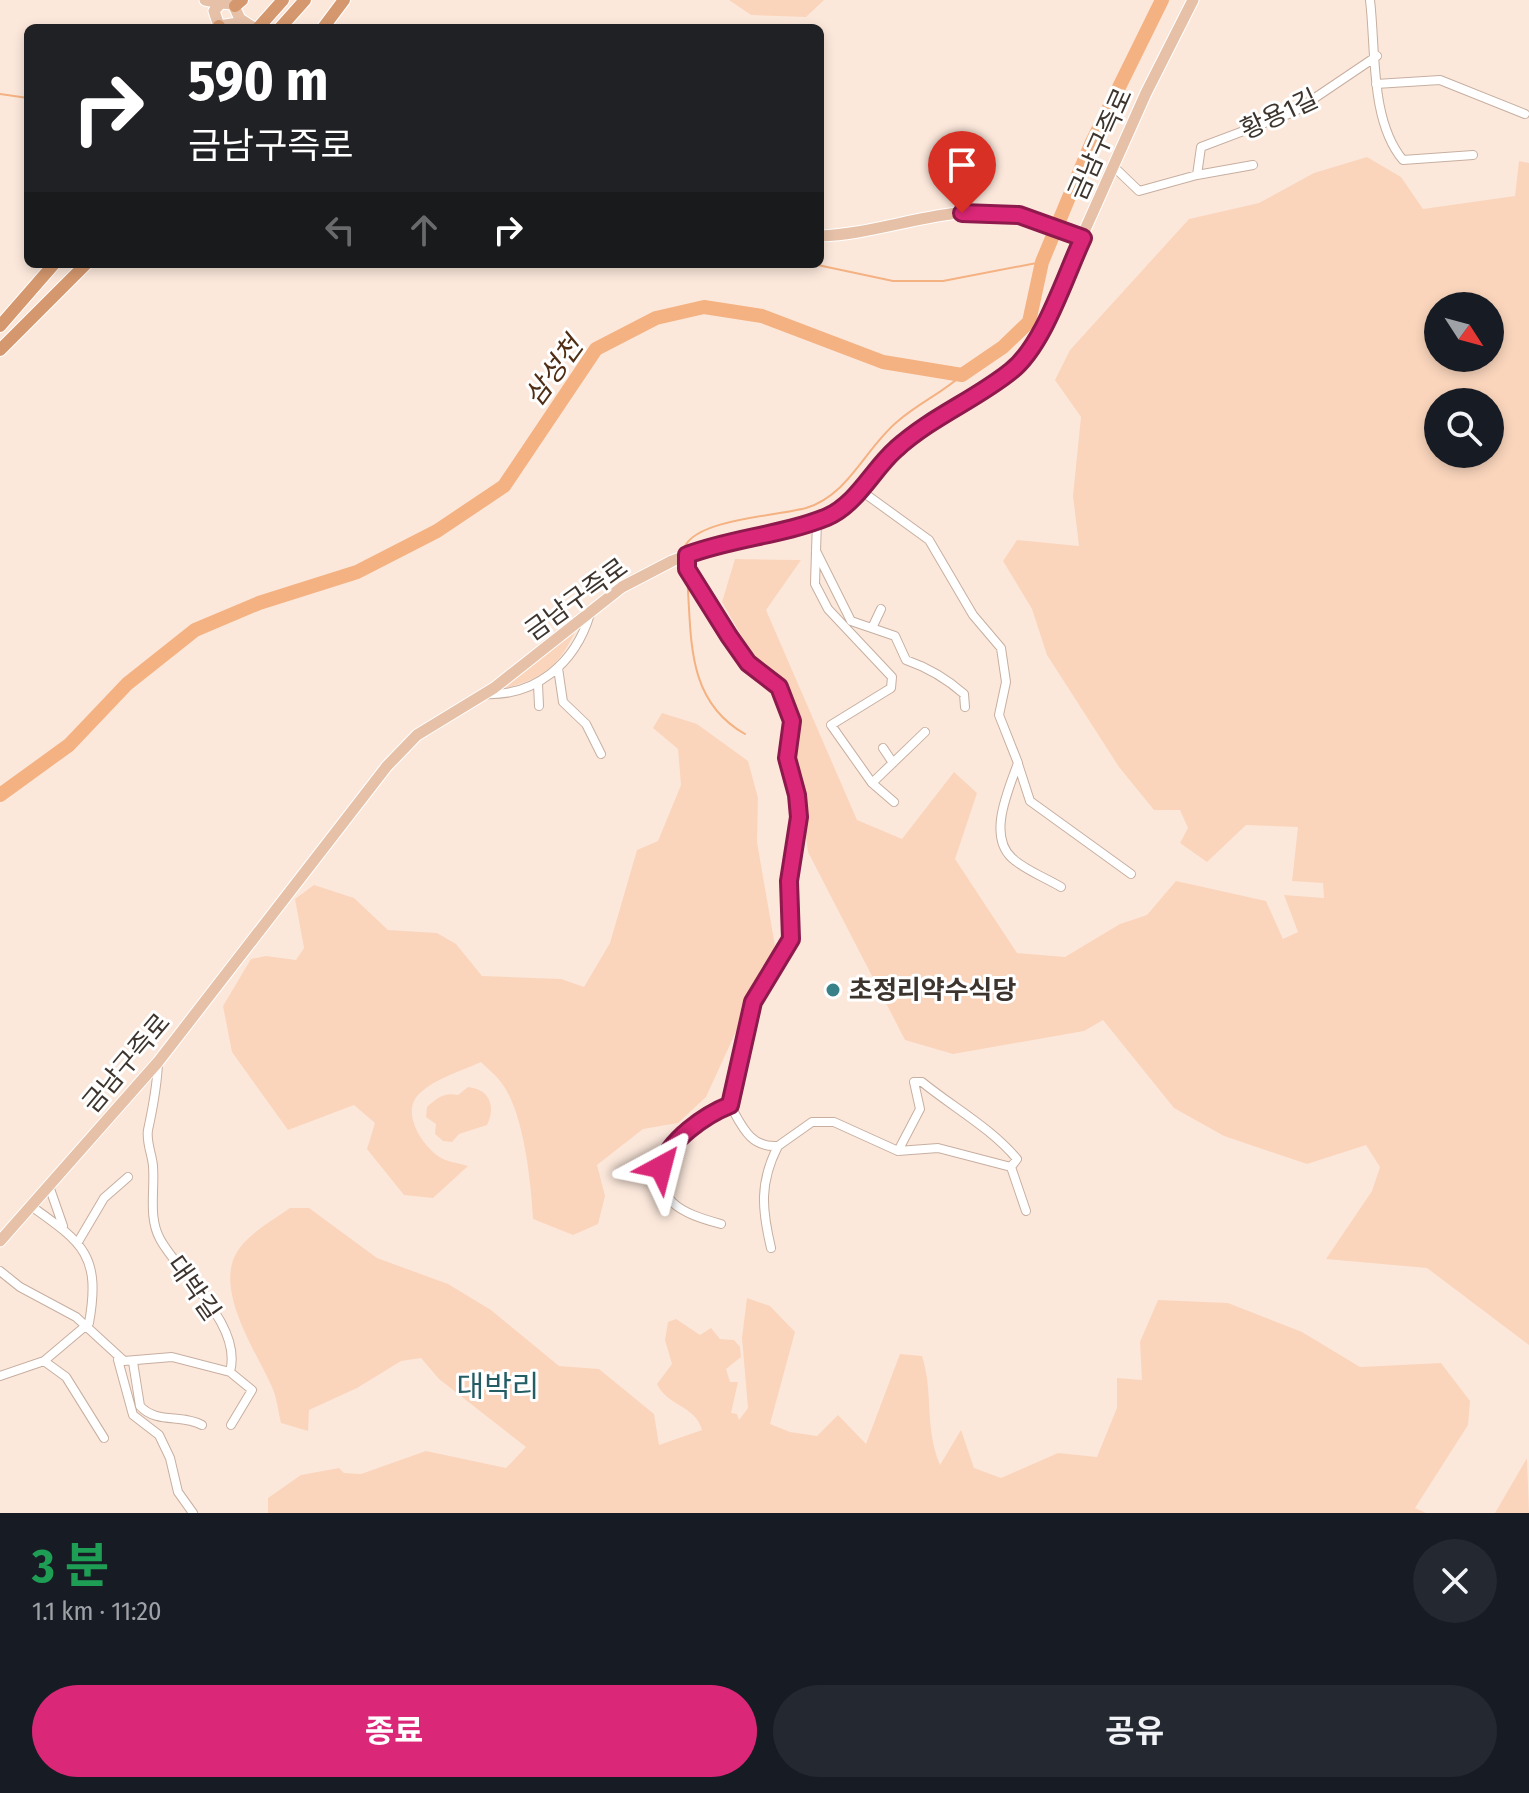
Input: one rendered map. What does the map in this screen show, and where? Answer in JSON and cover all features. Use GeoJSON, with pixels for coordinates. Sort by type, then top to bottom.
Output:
{"type":"FeatureCollection","features":[{"type":"Feature","properties":{"kind":"highway"},"geometry":{"type":"LineString","coordinates":[[258,24],[283,0]]}},
{"type":"Feature","properties":{"kind":"highway"},"geometry":{"type":"LineString","coordinates":[[283,24],[305,0]]}},
{"type":"Feature","properties":{"kind":"highway"},"geometry":{"type":"LineString","coordinates":[[326,24],[344,0]]}},
{"type":"Feature","properties":{"kind":"highway"},"geometry":{"type":"LineString","coordinates":[[0,325],[42,268]]}},
{"type":"Feature","properties":{"kind":"highway"},"geometry":{"type":"LineString","coordinates":[[0,325],[50,268]]}},
{"type":"Feature","properties":{"kind":"highway"},"geometry":{"type":"LineString","coordinates":[[0,350],[72,268]]}},
{"type":"Feature","properties":{"kind":"highway"},"geometry":{"type":"LineString","coordinates":[[0,350],[82,268]]}},
{"type":"Feature","properties":{"kind":"main road"},"geometry":{"type":"LineString","coordinates":[[204,0],[239,3],[240,19],[247,24]]}},
{"type":"Feature","properties":{"kind":"main road"},"geometry":{"type":"LineString","coordinates":[[204,0],[217,23]]}},
{"type":"Feature","properties":{"kind":"main road","name":"금남구즉로"},"geometry":{"type":"LineString","coordinates":[[0,1241],[158,1062],[387,766],[417,735],[520,668],[622,587],[720,542],[831,515],[860,490],[894,450],[931,420],[1013,370],[1030,351],[1078,236],[1193,0]]}},
{"type":"Feature","properties":{"kind":"main road"},"geometry":{"type":"LineString","coordinates":[[217,23],[221,3]]}},
{"type":"Feature","properties":{"kind":"main road"},"geometry":{"type":"LineString","coordinates":[[217,23],[241,24]]}},
{"type":"Feature","properties":{"kind":"main road"},"geometry":{"type":"LineString","coordinates":[[824,236],[852,234],[962,213],[1004,213],[1039,221],[1078,236]]}},
{"type":"Feature","properties":{"kind":"street"},"geometry":{"type":"LineString","coordinates":[[1370,0],[1377,56],[1376,84],[1390,145],[1403,160],[1473,155]]}},
{"type":"Feature","properties":{"kind":"street","name":"황용1길"},"geometry":{"type":"LineString","coordinates":[[1197,175],[1201,147],[1294,112],[1377,56]]}},
{"type":"Feature","properties":{"kind":"street"},"geometry":{"type":"LineString","coordinates":[[1376,84],[1440,80],[1525,114]]}},
{"type":"Feature","properties":{"kind":"street","name":"황용1길"},"geometry":{"type":"LineString","coordinates":[[1114,167],[1139,191],[1197,175],[1253,165]]}},
{"type":"Feature","properties":{"kind":"street"},"geometry":{"type":"LineString","coordinates":[[860,490],[929,540],[973,615],[1001,648],[1006,682],[999,715],[1030,801],[1131,874]]}},
{"type":"Feature","properties":{"kind":"street"},"geometry":{"type":"LineString","coordinates":[[817,520],[815,584],[828,609],[892,677],[891,688],[831,725],[872,783],[894,802]]}},
{"type":"Feature","properties":{"kind":"street"},"geometry":{"type":"LineString","coordinates":[[816,550],[851,621],[895,636],[906,660],[930,668],[949,680],[964,694],[965,707]]}},
{"type":"Feature","properties":{"kind":"street"},"geometry":{"type":"LineString","coordinates":[[687,555],[687,569],[729,636],[748,663],[779,687],[792,721],[787,758],[797,795],[799,817],[789,881],[791,939],[753,1002],[730,1105],[747,1137],[768,1147],[778,1146]]}},
{"type":"Feature","properties":{"kind":"street"},"geometry":{"type":"LineString","coordinates":[[482,694],[505,695],[538,684],[558,668],[586,626],[591,609]]}},
{"type":"Feature","properties":{"kind":"street"},"geometry":{"type":"LineString","coordinates":[[872,628],[881,609]]}},
{"type":"Feature","properties":{"kind":"street"},"geometry":{"type":"LineString","coordinates":[[558,668],[563,702],[586,724],[601,754]]}},
{"type":"Feature","properties":{"kind":"street"},"geometry":{"type":"LineString","coordinates":[[538,684],[539,706]]}},
{"type":"Feature","properties":{"kind":"street"},"geometry":{"type":"LineString","coordinates":[[872,783],[925,732]]}},
{"type":"Feature","properties":{"kind":"street"},"geometry":{"type":"LineString","coordinates":[[883,748],[893,763]]}},
{"type":"Feature","properties":{"kind":"street"},"geometry":{"type":"LineString","coordinates":[[1018,763],[1004,803],[1002,845],[1012,858],[1061,887]]}},
{"type":"Feature","properties":{"kind":"street","name":"대박길"},"geometry":{"type":"LineString","coordinates":[[158,1062],[156,1105],[147,1138],[153,1165],[153,1205],[158,1238],[203,1292],[233,1361],[230,1372]]}},
{"type":"Feature","properties":{"kind":"street"},"geometry":{"type":"LineString","coordinates":[[898,1151],[920,1109],[914,1082],[922,1082],[962,1115],[986,1127],[1017,1159],[1011,1167]]}},
{"type":"Feature","properties":{"kind":"street"},"geometry":{"type":"LineString","coordinates":[[652,1156],[666,1153],[713,1112],[730,1105]]}},
{"type":"Feature","properties":{"kind":"street"},"geometry":{"type":"LineString","coordinates":[[771,1248],[761,1197],[770,1162],[778,1146],[812,1122],[834,1122],[898,1151],[938,1148],[1011,1167]]}},
{"type":"Feature","properties":{"kind":"street"},"geometry":{"type":"LineString","coordinates":[[666,1153],[661,1167],[664,1189],[671,1204],[694,1217],[721,1224]]}},
{"type":"Feature","properties":{"kind":"street"},"geometry":{"type":"LineString","coordinates":[[1011,1167],[1026,1211]]}},
{"type":"Feature","properties":{"kind":"street"},"geometry":{"type":"LineString","coordinates":[[78,1242],[104,1198],[128,1177]]}},
{"type":"Feature","properties":{"kind":"street"},"geometry":{"type":"LineString","coordinates":[[49,1186],[56,1213],[65,1230]]}},
{"type":"Feature","properties":{"kind":"street"},"geometry":{"type":"LineString","coordinates":[[0,1376],[44,1361],[86,1327],[94,1278],[89,1257],[65,1230],[31,1206]]}},
{"type":"Feature","properties":{"kind":"street"},"geometry":{"type":"LineString","coordinates":[[0,1271],[86,1327],[115,1356],[122,1366],[133,1415],[159,1435],[170,1458],[178,1492],[193,1513]]}},
{"type":"Feature","properties":{"kind":"street"},"geometry":{"type":"LineString","coordinates":[[115,1356],[133,1362],[163,1355],[230,1372],[252,1390],[231,1425]]}},
{"type":"Feature","properties":{"kind":"street"},"geometry":{"type":"LineString","coordinates":[[44,1361],[66,1377],[104,1438]]}},
{"type":"Feature","properties":{"kind":"street"},"geometry":{"type":"LineString","coordinates":[[133,1362],[140,1406],[144,1411],[158,1417],[194,1421],[202,1425]]}},
{"type":"Feature","properties":{"kind":"shaded area"},"geometry":{"type":"Polygon","coordinates":[[[729,0],[824,0],[806,17],[751,15],[729,0]]]}},
{"type":"Feature","properties":{"kind":"shaded area"},"geometry":{"type":"Polygon","coordinates":[[[1367,157],[1401,177],[1423,209],[1515,196],[1519,161],[1529,163],[1529,1345],[1427,1268],[1326,1259],[1372,1191],[1380,1167],[1366,1145],[1307,1164],[1224,1136],[1174,1108],[1103,1020],[1084,1031],[953,1054],[905,1040],[808,852],[795,754],[778,699],[722,602],[735,559],[801,560],[766,610],[857,820],[902,839],[954,772],[977,793],[955,859],[1017,953],[1065,957],[1120,924],[1147,915],[1176,881],[1266,901],[1283,939],[1298,932],[1284,895],[1324,898],[1323,883],[1292,881],[1298,827],[1246,825],[1207,862],[1180,843],[1188,828],[1180,810],[1154,810],[1119,767],[1047,655],[1032,609],[1003,561],[1017,540],[1079,546],[1073,496],[1081,417],[1055,380],[1070,350],[1189,219],[1259,203],[1314,173],[1367,157]]]}},
{"type":"Feature","properties":{"kind":"shaded area"},"geometry":{"type":"Polygon","coordinates":[[[578,626],[564,652],[549,669],[530,680],[503,689],[578,626]]]}},
{"type":"Feature","properties":{"kind":"shaded area"},"geometry":{"type":"Polygon","coordinates":[[[662,713],[697,724],[748,761],[758,798],[757,842],[775,946],[706,1097],[678,1123],[643,1129],[597,1165],[605,1196],[598,1224],[573,1235],[533,1219],[528,1168],[516,1113],[503,1085],[481,1062],[434,1083],[414,1100],[412,1118],[425,1144],[441,1158],[468,1166],[433,1198],[404,1195],[367,1149],[375,1123],[354,1105],[288,1130],[232,1052],[223,1006],[251,959],[266,956],[296,960],[304,948],[295,899],[314,885],[354,898],[388,930],[437,933],[456,944],[482,976],[561,979],[584,987],[610,943],[637,850],[658,841],[681,785],[678,749],[653,728],[662,713]]]}},
{"type":"Feature","properties":{"kind":"shaded area"},"geometry":{"type":"Polygon","coordinates":[[[468,1087],[482,1091],[489,1100],[491,1112],[487,1125],[459,1134],[452,1142],[443,1141],[435,1134],[436,1124],[426,1117],[427,1107],[441,1096],[458,1095],[468,1087]]]}},
{"type":"Feature","properties":{"kind":"shaded area"},"geometry":{"type":"Polygon","coordinates":[[[290,1208],[309,1208],[377,1258],[448,1284],[491,1310],[559,1366],[599,1369],[654,1414],[659,1445],[702,1430],[693,1415],[667,1397],[657,1384],[672,1364],[665,1340],[668,1322],[676,1319],[700,1335],[711,1328],[720,1339],[734,1340],[740,1347],[741,1357],[726,1369],[730,1382],[738,1382],[731,1413],[737,1414],[739,1420],[748,1408],[742,1338],[747,1298],[770,1306],[795,1332],[770,1424],[790,1432],[817,1436],[838,1415],[866,1444],[900,1354],[922,1356],[928,1384],[932,1437],[940,1465],[961,1430],[974,1468],[1001,1478],[1058,1453],[1097,1457],[1117,1408],[1117,1378],[1142,1380],[1140,1342],[1158,1300],[1228,1303],[1302,1332],[1360,1367],[1441,1363],[1470,1401],[1468,1425],[1415,1508],[1426,1513],[268,1513],[268,1498],[301,1475],[339,1468],[344,1473],[361,1474],[426,1451],[506,1468],[526,1447],[439,1379],[421,1358],[401,1361],[357,1388],[309,1410],[308,1431],[281,1423],[274,1391],[235,1307],[230,1273],[234,1258],[244,1243],[290,1208]]]}},
{"type":"Feature","properties":{"kind":"shaded area"},"geometry":{"type":"Polygon","coordinates":[[[1527,1458],[1529,1513],[1495,1513],[1527,1458]]]}},
{"type":"Feature","properties":{"kind":"waterway","name":"삼성천"},"geometry":{"type":"LineString","coordinates":[[0,795],[69,745],[127,684],[195,630],[259,603],[357,572],[437,531],[504,486],[596,349],[656,318],[704,307],[762,316],[883,362],[962,375],[1003,347],[1029,322],[1042,262],[1092,142],[1162,0]]}},
{"type":"Feature","properties":{"kind":"waterway"},"geometry":{"type":"LineString","coordinates":[[0,94],[24,97]]}},
{"type":"Feature","properties":{"kind":"waterway"},"geometry":{"type":"LineString","coordinates":[[824,266],[893,281],[943,281],[1042,262]]}},
{"type":"Feature","properties":{"kind":"waterway"},"geometry":{"type":"LineString","coordinates":[[685,546],[693,537],[722,524],[806,508],[821,502],[845,482],[898,421],[962,375]]}},
{"type":"Feature","properties":{"kind":"waterway"},"geometry":{"type":"LineString","coordinates":[[687,576],[692,644],[702,685],[711,704],[725,720],[745,734]]}},
{"type":"Feature","properties":{"kind":"place","name":"초정리약수식당"},"geometry":{"type":"Point","coordinates":[833,990]}},
{"type":"Feature","properties":{"kind":"district","name":"대박리"},"geometry":{"type":"Point","coordinates":[498,1387]}},
{"type":"Feature","properties":{"kind":"route"},"geometry":{"type":"LineString","coordinates":[[661,1167],[666,1153],[713,1112],[730,1105],[753,1002],[791,939],[789,881],[799,817],[797,795],[788,772],[792,721],[779,687],[748,663],[729,636],[687,569],[687,555],[720,542],[809,524],[831,515],[857,492],[894,450],[931,420],[1013,370],[1030,351],[1083,238],[1019,215],[962,213]]}}]}
